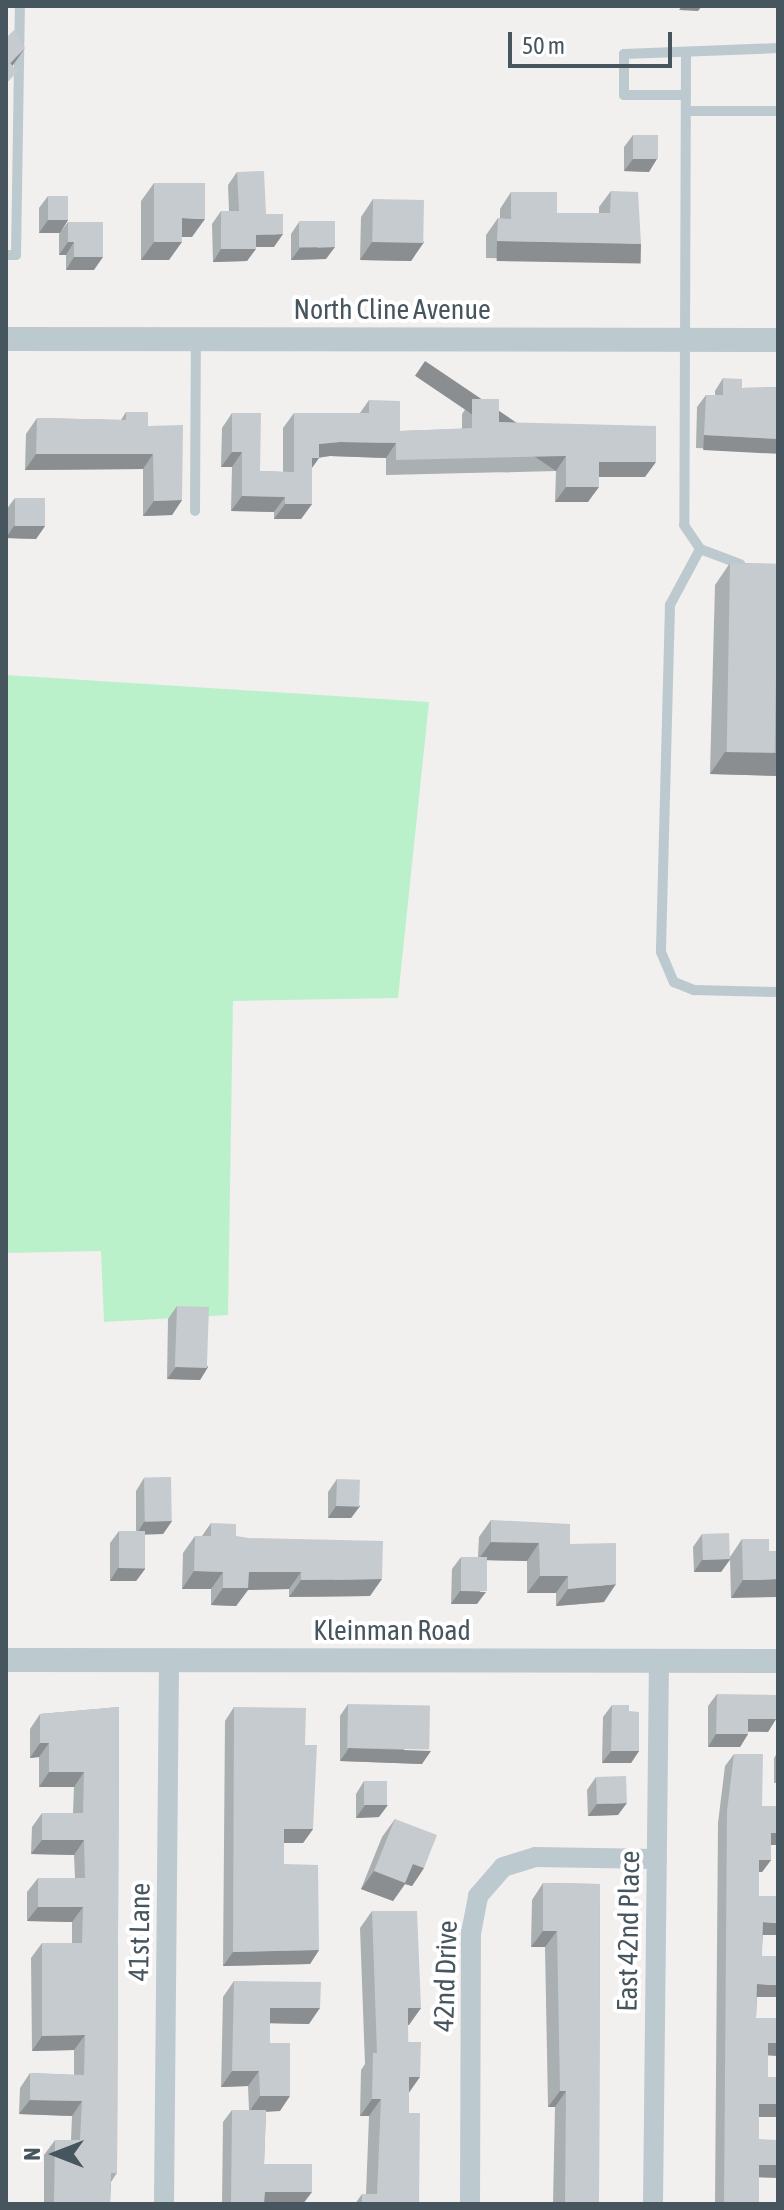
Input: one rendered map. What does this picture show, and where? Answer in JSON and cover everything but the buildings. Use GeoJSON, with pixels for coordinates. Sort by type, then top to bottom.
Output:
{"type":"FeatureCollection","features":[{"type":"Feature","properties":{"kind":"street","name":"North Cline Avenue"},"geometry":{"type":"LineString","coordinates":[[6,339],[778,340]]}},
{"type":"Feature","properties":{"kind":"street","name":"East 42nd Place"},"geometry":{"type":"LineString","coordinates":[[653,2204],[659,1659]]}},
{"type":"Feature","properties":{"kind":"street","name":"Kleinman Road"},"geometry":{"type":"LineString","coordinates":[[6,1660],[778,1661]]}},
{"type":"Feature","properties":{"kind":"street","name":"41st Lane"},"geometry":{"type":"LineString","coordinates":[[164,2204],[169,1661]]}},
{"type":"Feature","properties":{"kind":"street","name":"42nd Drive"},"geometry":{"type":"LineString","coordinates":[[470,2204],[471,1933],[478,1896],[503,1867],[535,1857],[657,1859]]}},
{"type":"Feature","properties":{"kind":"lane"},"geometry":{"type":"LineString","coordinates":[[6,255],[16,255],[20,6]]}},
{"type":"Feature","properties":{"kind":"lane"},"geometry":{"type":"LineString","coordinates":[[686,95],[624,95],[624,54],[686,55],[778,48]]}},
{"type":"Feature","properties":{"kind":"lane"},"geometry":{"type":"LineString","coordinates":[[686,55],[684,525],[700,549],[732,564],[748,564]]}},
{"type":"Feature","properties":{"kind":"lane"},"geometry":{"type":"LineString","coordinates":[[6,57],[19,70]]}},
{"type":"Feature","properties":{"kind":"lane"},"geometry":{"type":"LineString","coordinates":[[686,111],[778,111]]}},
{"type":"Feature","properties":{"kind":"lane"},"geometry":{"type":"LineString","coordinates":[[6,136],[18,124]]}},
{"type":"Feature","properties":{"kind":"lane"},"geometry":{"type":"LineString","coordinates":[[195,511],[196,339]]}},
{"type":"Feature","properties":{"kind":"lane"},"geometry":{"type":"LineString","coordinates":[[700,549],[670,605],[661,952],[674,982],[694,990],[778,992]]}},
{"type":"Feature","properties":{"kind":"green space"},"geometry":{"type":"Polygon","coordinates":[[[6,675],[429,702],[398,998],[233,1001],[228,1315],[104,1322],[101,1251],[6,1253],[6,675]]]}}]}
